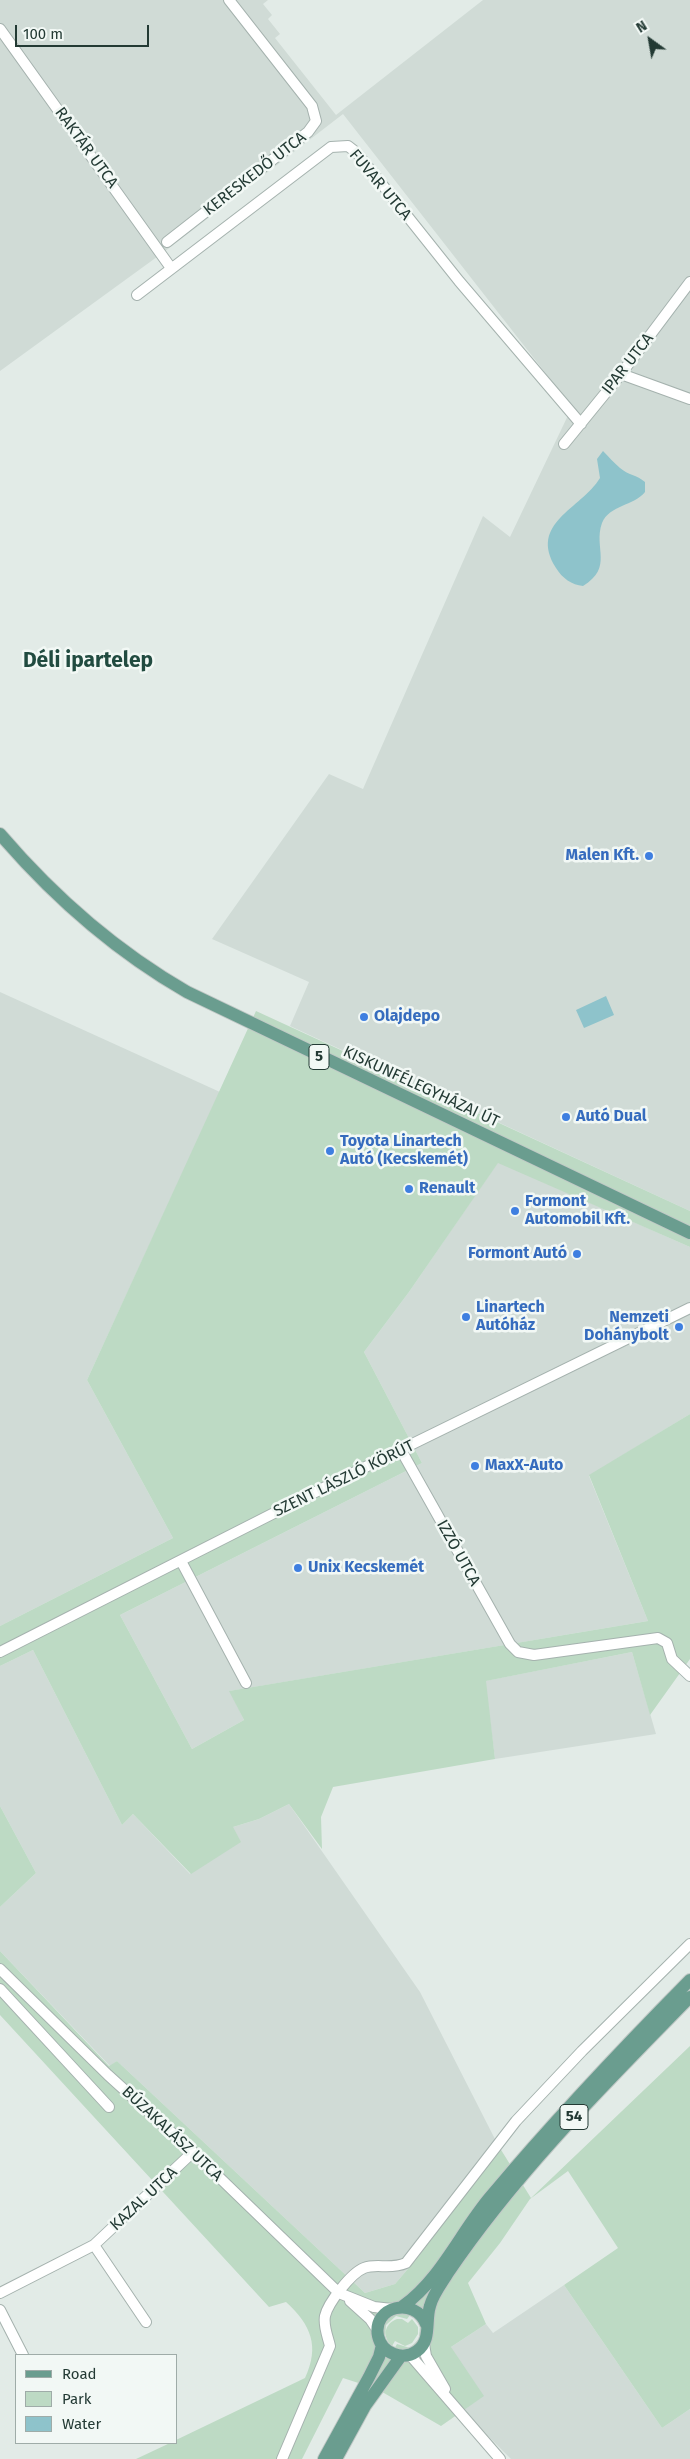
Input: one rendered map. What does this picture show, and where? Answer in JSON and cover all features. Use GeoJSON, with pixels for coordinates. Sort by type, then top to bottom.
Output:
{"type":"FeatureCollection","features":[{"type":"Feature","properties":{"kind":"main road","name":"KISKUNFÉLEGYHÁZAI ÚT"},"geometry":{"type":"LineString","coordinates":[[0,834],[41,880],[76,913],[122,950],[178,987],[302,1049],[676,1224],[690,1233]]}},
{"type":"Feature","properties":{"kind":"main road","name":"KISKUNFÉLEGYHÁZAI ÚT"},"geometry":{"type":"LineString","coordinates":[[676,1224],[690,1228]]}},
{"type":"Feature","properties":{"kind":"main road","name":"54"},"geometry":{"type":"LineString","coordinates":[[378,2331],[382,2318],[422,2290],[488,2199],[533,2146],[618,2053],[690,1980]]}},
{"type":"Feature","properties":{"kind":"main road","name":"54"},"geometry":{"type":"LineString","coordinates":[[424,2344],[427,2337],[426,2324],[430,2305],[448,2274],[498,2206],[576,2115],[690,1997]]}},
{"type":"Feature","properties":{"kind":"main road"},"geometry":{"type":"LineString","coordinates":[[398,2308],[419,2313],[426,2324]]}},
{"type":"Feature","properties":{"kind":"main road"},"geometry":{"type":"LineString","coordinates":[[378,2331],[382,2345],[388,2352],[406,2355]]}},
{"type":"Feature","properties":{"kind":"main road"},"geometry":{"type":"LineString","coordinates":[[336,2459],[365,2406],[406,2355],[424,2344]]}},
{"type":"Feature","properties":{"kind":"main road"},"geometry":{"type":"LineString","coordinates":[[324,2459],[370,2377],[379,2358],[382,2345]]}},
{"type":"Feature","properties":{"kind":"street","name":"KERESKEDŐ UTCA"},"geometry":{"type":"LineString","coordinates":[[167,242],[308,132],[316,121],[312,106],[229,0]]}},
{"type":"Feature","properties":{"kind":"street","name":"RAKTÁR UTCA"},"geometry":{"type":"LineString","coordinates":[[0,29],[171,268]]}},
{"type":"Feature","properties":{"kind":"street","name":"FUVAR UTCA"},"geometry":{"type":"LineString","coordinates":[[137,294],[330,146],[348,146],[357,153],[460,281],[581,424]]}},
{"type":"Feature","properties":{"kind":"street","name":"IPAR UTCA"},"geometry":{"type":"LineString","coordinates":[[564,444],[621,374],[690,282]]}},
{"type":"Feature","properties":{"kind":"street"},"geometry":{"type":"LineString","coordinates":[[621,374],[690,399]]}},
{"type":"Feature","properties":{"kind":"street","name":"SZENT LÁSZLÓ KÖRÚT"},"geometry":{"type":"LineString","coordinates":[[0,1652],[401,1450],[690,1308]]}},
{"type":"Feature","properties":{"kind":"street","name":"IZZÓ UTCA"},"geometry":{"type":"LineString","coordinates":[[401,1450],[505,1637],[518,1652],[534,1655],[658,1638],[667,1643],[672,1659],[690,1676]]}},
{"type":"Feature","properties":{"kind":"street"},"geometry":{"type":"LineString","coordinates":[[181,1561],[246,1682]]}},
{"type":"Feature","properties":{"kind":"street"},"geometry":{"type":"LineString","coordinates":[[282,2459],[325,2362],[330,2346],[325,2328],[325,2317],[328,2308],[343,2295],[354,2275],[362,2269],[372,2266],[394,2267],[406,2263],[516,2121],[582,2051],[690,1944]]}},
{"type":"Feature","properties":{"kind":"street","name":"BÚZAKALÁSZ UTCA"},"geometry":{"type":"LineString","coordinates":[[0,1968],[108,2075],[370,2318],[378,2331]]}},
{"type":"Feature","properties":{"kind":"street","name":"BÚZAKALÁSZ UTCA"},"geometry":{"type":"LineString","coordinates":[[0,1989],[108,2107]]}},
{"type":"Feature","properties":{"kind":"street","name":"KAZAL UTCA"},"geometry":{"type":"LineString","coordinates":[[0,2293],[94,2246],[193,2152]]}},
{"type":"Feature","properties":{"kind":"street"},"geometry":{"type":"LineString","coordinates":[[94,2246],[146,2322]]}},
{"type":"Feature","properties":{"kind":"street","name":"BÚZAKALÁSZ UTCA"},"geometry":{"type":"LineString","coordinates":[[343,2295],[374,2307],[398,2308]]}},
{"type":"Feature","properties":{"kind":"street"},"geometry":{"type":"LineString","coordinates":[[0,2310],[22,2354]]}},
{"type":"Feature","properties":{"kind":"street"},"geometry":{"type":"LineString","coordinates":[[424,2344],[426,2356],[452,2404]]}},
{"type":"Feature","properties":{"kind":"street"},"geometry":{"type":"LineString","coordinates":[[406,2355],[500,2459]]}},
{"type":"Feature","properties":{"kind":"shaded area"},"geometry":{"type":"Polygon","coordinates":[[[0,0],[268,0],[263,4],[272,15],[268,19],[280,34],[275,38],[336,115],[483,0],[690,0],[690,1211],[290,1026],[309,982],[212,939],[329,774],[363,789],[483,516],[510,537],[572,407],[343,114],[172,246],[0,371],[0,0]]]}},
{"type":"Feature","properties":{"kind":"shaded area"},"geometry":{"type":"Polygon","coordinates":[[[0,992],[220,1092],[87,1380],[173,1538],[0,1626],[0,992]]]}},
{"type":"Feature","properties":{"kind":"shaded area"},"geometry":{"type":"Polygon","coordinates":[[[498,1162],[690,1247],[690,1414],[589,1476],[648,1621],[230,1691],[244,1720],[192,1749],[120,1615],[422,1463],[364,1352],[409,1292],[498,1162]]]}},
{"type":"Feature","properties":{"kind":"shaded area"},"geometry":{"type":"Polygon","coordinates":[[[33,1650],[122,1825],[133,1814],[190,1874],[233,1827],[259,1819],[289,1804],[420,1992],[498,2145],[418,2257],[395,2284],[365,2293],[117,2061],[110,2066],[0,1951],[0,1907],[36,1873],[0,1806],[0,1666],[33,1650]]]}},
{"type":"Feature","properties":{"kind":"shaded area"},"geometry":{"type":"Polygon","coordinates":[[[632,1652],[656,1734],[495,1759],[485,1681],[632,1652]]]}},
{"type":"Feature","properties":{"kind":"shaded area"},"geometry":{"type":"Polygon","coordinates":[[[564,2285],[662,2428],[690,2409],[690,2459],[511,2459],[463,2411],[451,2347],[486,2324],[493,2333],[564,2285]]]}},
{"type":"Feature","properties":{"kind":"green space"},"geometry":{"type":"Polygon","coordinates":[[[256,1011],[690,1211],[690,1247],[498,1163],[409,1292],[364,1352],[422,1463],[120,1615],[192,1749],[244,1720],[229,1691],[648,1621],[589,1475],[690,1414],[690,1659],[650,1715],[632,1652],[486,1681],[495,1759],[333,1787],[321,1817],[322,1849],[289,1804],[259,1819],[233,1827],[241,1842],[191,1874],[133,1814],[122,1825],[33,1650],[0,1666],[0,1626],[173,1538],[87,1380],[256,1011]]]}},
{"type":"Feature","properties":{"kind":"green space"},"geometry":{"type":"Polygon","coordinates":[[[0,1806],[36,1873],[0,1907],[0,1806]]]}},
{"type":"Feature","properties":{"kind":"green space"},"geometry":{"type":"Polygon","coordinates":[[[0,1951],[109,2066],[117,2061],[365,2293],[395,2284],[418,2257],[498,2145],[531,2198],[690,2046],[690,2409],[662,2428],[564,2285],[618,2248],[568,2171],[530,2199],[500,2243],[468,2283],[486,2324],[451,2347],[484,2396],[441,2426],[377,2389],[343,2378],[302,2459],[136,2459],[168,2444],[178,2444],[178,2439],[305,2378],[312,2356],[312,2346],[307,2328],[302,2319],[286,2302],[269,2307],[0,2015],[0,1951]],[[411,2314],[407,2319],[396,2316],[386,2325],[385,2339],[394,2349],[397,2344],[410,2348],[419,2339],[420,2325],[411,2314]]]}},
{"type":"Feature","properties":{"kind":"green space"},"geometry":{"type":"Polygon","coordinates":[[[397,2319],[402,2319],[408,2323],[412,2319],[418,2327],[418,2334],[412,2343],[405,2346],[395,2341],[392,2346],[387,2339],[387,2327],[397,2319]]]}},
{"type":"Feature","properties":{"kind":"water"},"geometry":{"type":"Polygon","coordinates":[[[603,451],[623,470],[645,482],[645,492],[640,497],[605,517],[600,532],[601,557],[598,572],[583,586],[575,584],[561,575],[549,552],[548,539],[560,518],[592,489],[600,478],[597,459],[603,451]]]}},
{"type":"Feature","properties":{"kind":"water"},"geometry":{"type":"Polygon","coordinates":[[[606,996],[614,1015],[584,1028],[576,1010],[606,996]]]}},
{"type":"Feature","properties":{"kind":"place","name":"Malen Kft."},"geometry":{"type":"Point","coordinates":[649,856]}},
{"type":"Feature","properties":{"kind":"place","name":"Olajdepo"},"geometry":{"type":"Point","coordinates":[364,1017]}},
{"type":"Feature","properties":{"kind":"place","name":"Autó Dual"},"geometry":{"type":"Point","coordinates":[566,1117]}},
{"type":"Feature","properties":{"kind":"place","name":"Toyota Linartech Autó (Kecskemét)"},"geometry":{"type":"Point","coordinates":[330,1151]}},
{"type":"Feature","properties":{"kind":"place","name":"Renault"},"geometry":{"type":"Point","coordinates":[409,1189]}},
{"type":"Feature","properties":{"kind":"place","name":"Formont Automobil Kft."},"geometry":{"type":"Point","coordinates":[515,1211]}},
{"type":"Feature","properties":{"kind":"place","name":"Formont Autó"},"geometry":{"type":"Point","coordinates":[577,1254]}},
{"type":"Feature","properties":{"kind":"place","name":"Linartech Autóház"},"geometry":{"type":"Point","coordinates":[466,1317]}},
{"type":"Feature","properties":{"kind":"place","name":"Nemzeti Dohánybolt"},"geometry":{"type":"Point","coordinates":[679,1327]}},
{"type":"Feature","properties":{"kind":"place","name":"MaxX-Auto"},"geometry":{"type":"Point","coordinates":[475,1466]}},
{"type":"Feature","properties":{"kind":"place","name":"Unix Kecskemét"},"geometry":{"type":"Point","coordinates":[298,1568]}},
{"type":"Feature","properties":{"kind":"district","name":"Déli ipartelep"},"geometry":{"type":"Point","coordinates":[88,661]}}]}
